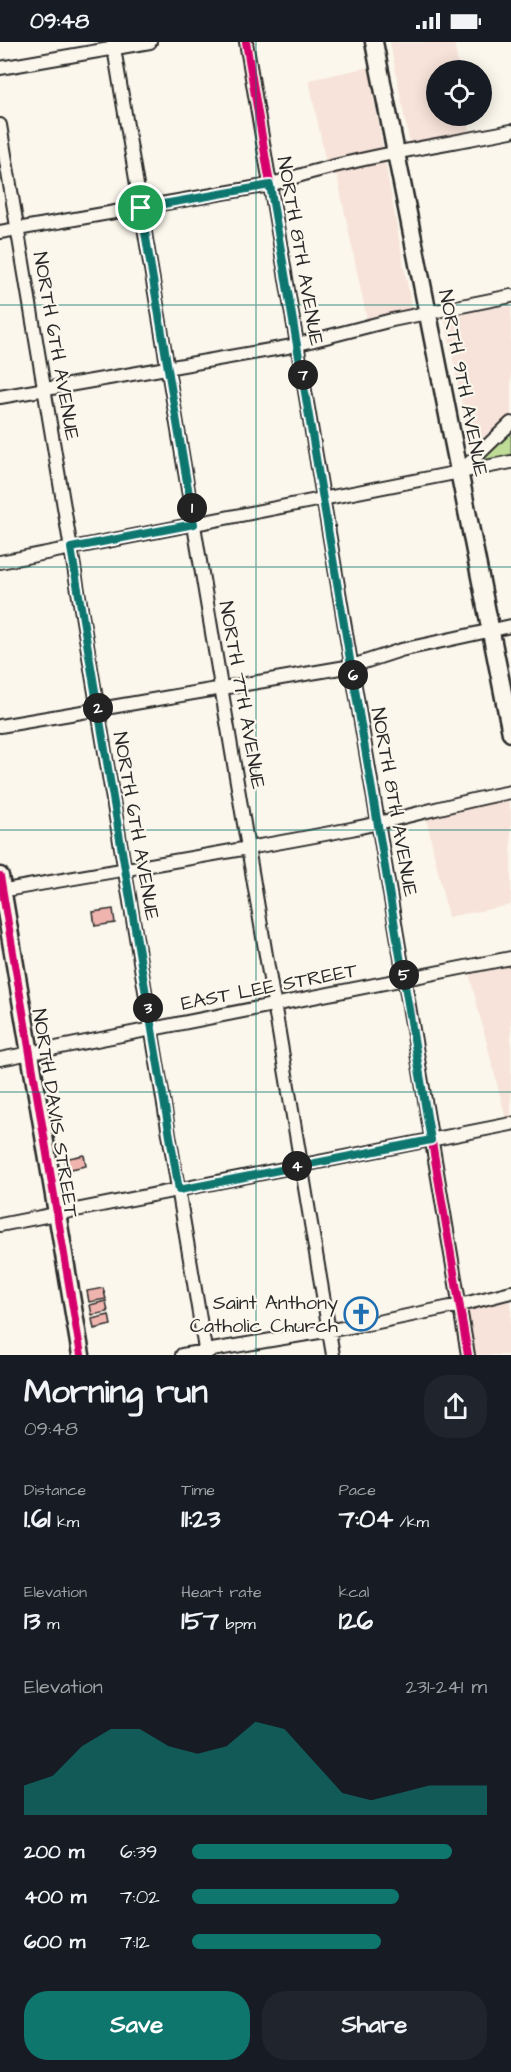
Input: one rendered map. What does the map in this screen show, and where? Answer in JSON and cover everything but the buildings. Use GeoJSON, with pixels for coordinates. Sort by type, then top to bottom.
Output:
{"type":"FeatureCollection","features":[{"type":"Feature","properties":{"kind":"main road","name":"NORTH 9TH AVENUE"},"geometry":{"type":"LineString","coordinates":[[374,42],[511,733]]}},
{"type":"Feature","properties":{"kind":"main road","name":"NORTH DAVIS STREET"},"geometry":{"type":"LineString","coordinates":[[1,886],[81,1355]]}},
{"type":"Feature","properties":{"kind":"street"},"geometry":{"type":"LineString","coordinates":[[0,68],[114,45],[150,42]]}},
{"type":"Feature","properties":{"kind":"street","name":"NORTH 8TH AVENUE"},"geometry":{"type":"LineString","coordinates":[[246,42],[468,1355]]}},
{"type":"Feature","properties":{"kind":"street","name":"NORTH 7TH AVENUE"},"geometry":{"type":"LineString","coordinates":[[114,45],[333,1355]]}},
{"type":"Feature","properties":{"kind":"street","name":"NORTH 6TH AVENUE"},"geometry":{"type":"LineString","coordinates":[[0,125],[206,1353]]}},
{"type":"Feature","properties":{"kind":"street"},"geometry":{"type":"LineString","coordinates":[[0,232],[270,185],[296,176],[397,153],[511,131]]}},
{"type":"Feature","properties":{"kind":"street"},"geometry":{"type":"LineString","coordinates":[[0,397],[298,345],[347,331],[511,296]]}},
{"type":"Feature","properties":{"kind":"street"},"geometry":{"type":"LineString","coordinates":[[460,472],[511,423]]}},
{"type":"Feature","properties":{"kind":"street"},"geometry":{"type":"LineString","coordinates":[[0,562],[511,462]]}},
{"type":"Feature","properties":{"kind":"street"},"geometry":{"type":"LineString","coordinates":[[0,726],[352,666],[401,650],[511,626]]}},
{"type":"Feature","properties":{"kind":"street"},"geometry":{"type":"LineString","coordinates":[[1,886],[125,870],[249,849],[379,823],[511,792]]}},
{"type":"Feature","properties":{"kind":"street","name":"EAST LEE STREET"},"geometry":{"type":"LineString","coordinates":[[0,1059],[511,958]]}},
{"type":"Feature","properties":{"kind":"street"},"geometry":{"type":"LineString","coordinates":[[0,1225],[511,1124]]}},
{"type":"Feature","properties":{"kind":"street"},"geometry":{"type":"LineString","coordinates":[[182,1355],[206,1353],[329,1331],[459,1305],[511,1292]]}},
{"type":"Feature","properties":{"kind":"shaded area"},"geometry":{"type":"Polygon","coordinates":[[[390,42],[454,42],[457,60],[426,60],[426,126],[469,126],[470,133],[410,145],[390,42]]]}},
{"type":"Feature","properties":{"kind":"shaded area"},"geometry":{"type":"Polygon","coordinates":[[[369,67],[383,150],[326,163],[309,80],[369,67]]]}},
{"type":"Feature","properties":{"kind":"shaded area"},"geometry":{"type":"Polygon","coordinates":[[[385,162],[412,310],[367,320],[337,175],[328,177],[328,175],[385,162]]]}},
{"type":"Feature","properties":{"kind":"shaded area"},"geometry":{"type":"Polygon","coordinates":[[[511,302],[511,415],[472,454],[444,315],[511,302]]]}},
{"type":"Feature","properties":{"kind":"shaded area"},"geometry":{"type":"Polygon","coordinates":[[[508,799],[511,812],[511,905],[448,917],[426,817],[508,799]]]}},
{"type":"Feature","properties":{"kind":"shaded area"},"geometry":{"type":"Polygon","coordinates":[[[511,964],[511,1118],[506,1119],[469,973],[511,964]]]}},
{"type":"Feature","properties":{"kind":"shaded area"},"geometry":{"type":"Polygon","coordinates":[[[511,1298],[511,1355],[473,1355],[465,1310],[511,1298]]]}},
{"type":"Feature","properties":{"kind":"green space"},"geometry":{"type":"Polygon","coordinates":[[[511,430],[511,456],[478,463],[511,430]]]}},
{"type":"Feature","properties":{"kind":"cycle path"},"geometry":{"type":"LineString","coordinates":[[246,42],[468,1355]]}},
{"type":"Feature","properties":{"kind":"cycle path"},"geometry":{"type":"LineString","coordinates":[[0,876],[81,1355]]}},
{"type":"Feature","properties":{"kind":"place","name":"Saint Anthony Catholic Church"},"geometry":{"type":"Point","coordinates":[361,1314]}},
{"type":"Feature","properties":{"kind":"route"},"geometry":{"type":"LineString","coordinates":[[270,185],[431,1140],[179,1190],[71,548],[194,524],[141,208],[270,185]]}}]}
